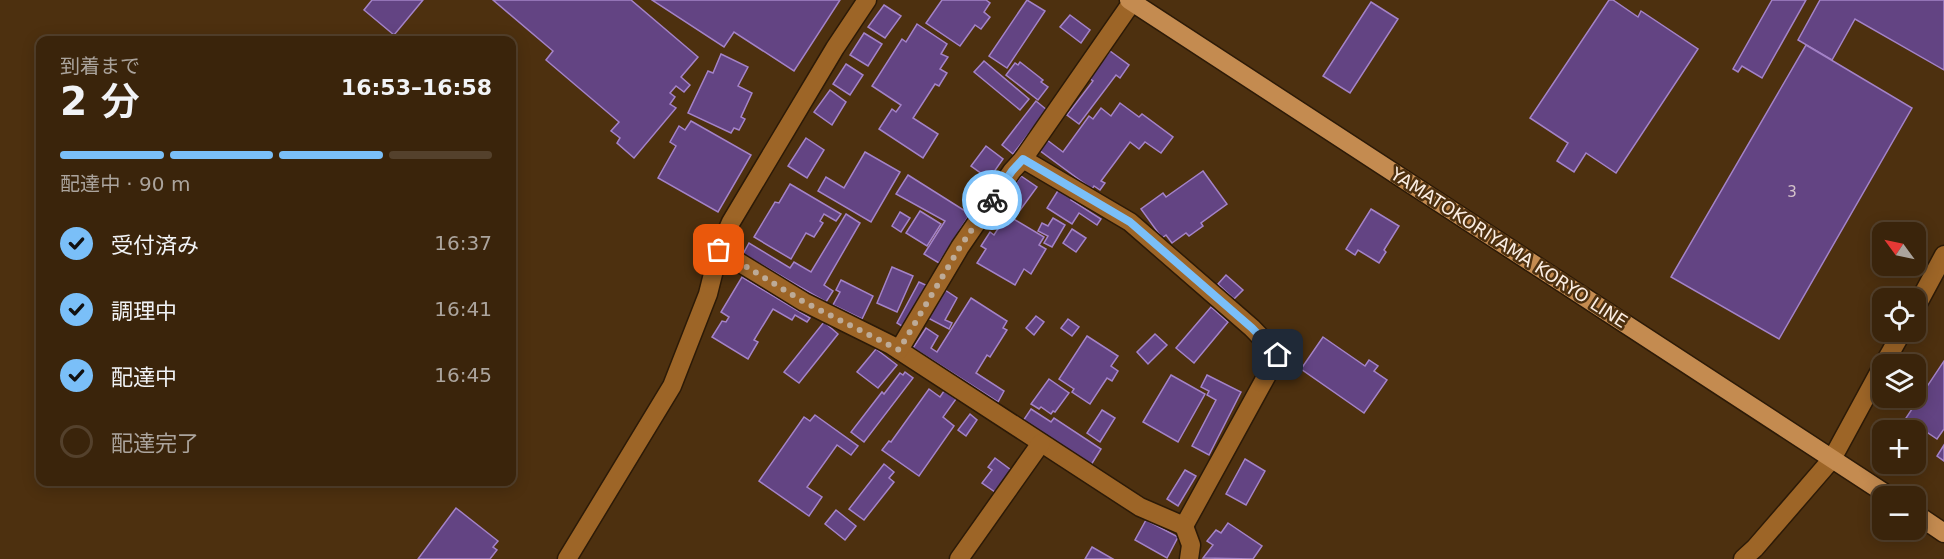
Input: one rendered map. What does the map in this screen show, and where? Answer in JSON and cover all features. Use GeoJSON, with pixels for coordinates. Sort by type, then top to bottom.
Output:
{"type":"FeatureCollection","features":[{"type":"Feature","properties":{"kind":"main road","name":"YAMATOKORIYAMA KORYO LINE"},"geometry":{"type":"LineString","coordinates":[[1131,1],[1874,486]]}},
{"type":"Feature","properties":{"kind":"main road"},"geometry":{"type":"LineString","coordinates":[[1926,521],[1944,533]]}},
{"type":"Feature","properties":{"kind":"street"},"geometry":{"type":"LineString","coordinates":[[567,559],[672,386],[708,294],[719,250],[731,222],[835,48],[867,0]]}},
{"type":"Feature","properties":{"kind":"street"},"geometry":{"type":"LineString","coordinates":[[899,350],[960,247],[1131,1]]}},
{"type":"Feature","properties":{"kind":"street"},"geometry":{"type":"LineString","coordinates":[[1023,159],[1130,222],[1252,328],[1278,355],[1184,526]]}},
{"type":"Feature","properties":{"kind":"street"},"geometry":{"type":"LineString","coordinates":[[719,250],[804,302],[899,350],[1140,507],[1184,526],[1191,545],[1189,559]]}},
{"type":"Feature","properties":{"kind":"street"},"geometry":{"type":"LineString","coordinates":[[1926,288],[1944,255]]}},
{"type":"Feature","properties":{"kind":"street"},"geometry":{"type":"LineString","coordinates":[[1743,559],[1832,459],[1872,386]]}},
{"type":"Feature","properties":{"kind":"street"},"geometry":{"type":"LineString","coordinates":[[958,559],[1041,443]]}},
{"type":"Feature","properties":{"kind":"building"},"geometry":{"type":"Polygon","coordinates":[[[372,0],[423,0],[394,35],[364,10],[372,0]]]}},
{"type":"Feature","properties":{"kind":"building"},"geometry":{"type":"Polygon","coordinates":[[[493,0],[631,0],[698,57],[681,77],[690,85],[684,92],[676,86],[670,93],[675,97],[670,104],[676,108],[634,158],[617,143],[620,138],[611,131],[619,122],[546,60],[553,51],[493,0]]]}},
{"type":"Feature","properties":{"kind":"building"},"geometry":{"type":"Polygon","coordinates":[[[652,0],[840,0],[794,71],[734,32],[724,47],[652,0]]]}},
{"type":"Feature","properties":{"kind":"building"},"geometry":{"type":"Polygon","coordinates":[[[942,0],[986,0],[990,3],[984,12],[990,17],[981,29],[975,25],[960,46],[926,23],[942,0]]]}},
{"type":"Feature","properties":{"kind":"building"},"geometry":{"type":"Polygon","coordinates":[[[1027,0],[1045,11],[1007,68],[989,56],[1027,0]]]}},
{"type":"Feature","properties":{"kind":"building"},"geometry":{"type":"Polygon","coordinates":[[[1609,0],[1613,0],[1638,17],[1641,11],[1698,49],[1616,173],[1586,153],[1574,172],[1557,161],[1568,143],[1530,118],[1609,0]]]}},
{"type":"Feature","properties":{"kind":"building"},"geometry":{"type":"Polygon","coordinates":[[[1772,0],[1806,0],[1762,78],[1742,66],[1738,72],[1733,69],[1772,0]]]}},
{"type":"Feature","properties":{"kind":"building"},"geometry":{"type":"Polygon","coordinates":[[[1820,0],[1944,0],[1944,70],[1855,19],[1832,60],[1798,40],[1820,0]]]}},
{"type":"Feature","properties":{"kind":"building"},"geometry":{"type":"Polygon","coordinates":[[[1371,2],[1398,19],[1350,93],[1323,76],[1371,2]]]}},
{"type":"Feature","properties":{"kind":"building"},"geometry":{"type":"Polygon","coordinates":[[[884,5],[901,16],[885,38],[868,27],[884,5]]]}},
{"type":"Feature","properties":{"kind":"building"},"geometry":{"type":"Polygon","coordinates":[[[1070,15],[1090,30],[1081,43],[1060,27],[1070,15]]]}},
{"type":"Feature","properties":{"kind":"building"},"geometry":{"type":"Polygon","coordinates":[[[917,24],[947,44],[941,54],[948,57],[940,69],[947,73],[939,86],[935,84],[913,118],[938,134],[923,158],[879,129],[892,109],[896,112],[901,105],[872,86],[902,39],[906,42],[917,24]]]}},
{"type":"Feature","properties":{"kind":"building"},"geometry":{"type":"Polygon","coordinates":[[[864,33],[882,44],[868,66],[850,55],[864,33]]]}},
{"type":"Feature","properties":{"kind":"building"},"geometry":{"type":"Polygon","coordinates":[[[1806,45],[1912,108],[1779,339],[1671,277],[1806,45]]]}},
{"type":"Feature","properties":{"kind":"building"},"geometry":{"type":"Polygon","coordinates":[[[1110,51],[1129,65],[1120,78],[1116,75],[1079,124],[1067,115],[1093,81],[1089,78],[1110,51]]]}},
{"type":"Feature","properties":{"kind":"building"},"geometry":{"type":"Polygon","coordinates":[[[721,54],[748,67],[738,86],[752,93],[741,117],[745,119],[739,130],[734,128],[731,133],[688,113],[708,71],[713,73],[721,54]]]}},
{"type":"Feature","properties":{"kind":"building"},"geometry":{"type":"Polygon","coordinates":[[[984,61],[1029,99],[1020,110],[974,72],[984,61]]]}},
{"type":"Feature","properties":{"kind":"building"},"geometry":{"type":"Polygon","coordinates":[[[1020,62],[1043,80],[1041,82],[1048,87],[1038,100],[1006,75],[1015,63],[1018,65],[1020,62]]]}},
{"type":"Feature","properties":{"kind":"building"},"geometry":{"type":"Polygon","coordinates":[[[846,64],[863,75],[850,95],[833,84],[846,64]]]}},
{"type":"Feature","properties":{"kind":"building"},"geometry":{"type":"Polygon","coordinates":[[[830,90],[846,102],[832,125],[814,112],[830,90]]]}},
{"type":"Feature","properties":{"kind":"building"},"geometry":{"type":"Polygon","coordinates":[[[1036,101],[1047,110],[1013,154],[1002,145],[1036,101]]]}},
{"type":"Feature","properties":{"kind":"building"},"geometry":{"type":"Polygon","coordinates":[[[1120,103],[1139,117],[1142,114],[1173,137],[1161,153],[1145,142],[1139,149],[1130,142],[1101,181],[1105,183],[1100,190],[1094,186],[1092,189],[1039,150],[1047,140],[1063,152],[1089,116],[1093,119],[1101,108],[1111,116],[1120,103]]]}},
{"type":"Feature","properties":{"kind":"building"},"geometry":{"type":"Polygon","coordinates":[[[691,121],[751,155],[718,212],[658,178],[676,146],[670,142],[679,126],[685,130],[691,121]]]}},
{"type":"Feature","properties":{"kind":"building"},"geometry":{"type":"Polygon","coordinates":[[[806,138],[824,150],[807,178],[788,166],[806,138]]]}},
{"type":"Feature","properties":{"kind":"building"},"geometry":{"type":"Polygon","coordinates":[[[986,146],[1003,159],[989,179],[971,166],[986,146]]]}},
{"type":"Feature","properties":{"kind":"building"},"geometry":{"type":"Polygon","coordinates":[[[865,152],[900,172],[871,222],[818,191],[826,177],[844,188],[865,152]]]}},
{"type":"Feature","properties":{"kind":"building"},"geometry":{"type":"Polygon","coordinates":[[[1203,171],[1227,204],[1201,223],[1203,226],[1189,236],[1186,233],[1172,243],[1166,235],[1162,238],[1141,209],[1163,193],[1166,197],[1203,171]]]}},
{"type":"Feature","properties":{"kind":"building"},"geometry":{"type":"Polygon","coordinates":[[[908,175],[970,214],[939,263],[924,254],[945,221],[896,194],[908,175]]]}},
{"type":"Feature","properties":{"kind":"building"},"geometry":{"type":"Polygon","coordinates":[[[1021,176],[1037,187],[1018,213],[1001,203],[1021,176]]]}},
{"type":"Feature","properties":{"kind":"building"},"geometry":{"type":"Polygon","coordinates":[[[790,184],[841,214],[836,221],[824,214],[820,221],[823,223],[814,237],[806,233],[791,259],[754,237],[775,202],[779,203],[790,184]]]}},
{"type":"Feature","properties":{"kind":"building"},"geometry":{"type":"Polygon","coordinates":[[[1059,189],[1072,197],[1071,200],[1101,219],[1097,225],[1079,213],[1072,224],[1047,208],[1059,189]]]}},
{"type":"Feature","properties":{"kind":"building"},"geometry":{"type":"Polygon","coordinates":[[[1371,209],[1399,226],[1379,263],[1358,250],[1355,255],[1346,249],[1371,209]]]}},
{"type":"Feature","properties":{"kind":"building"},"geometry":{"type":"Polygon","coordinates":[[[920,211],[941,224],[927,246],[906,233],[920,211]]]}},
{"type":"Feature","properties":{"kind":"building"},"geometry":{"type":"Polygon","coordinates":[[[900,212],[910,218],[901,232],[892,226],[900,212]]]}},
{"type":"Feature","properties":{"kind":"building"},"geometry":{"type":"Polygon","coordinates":[[[846,214],[860,223],[824,285],[833,291],[826,302],[743,254],[749,243],[790,268],[794,262],[811,272],[846,214]]]}},
{"type":"Feature","properties":{"kind":"building"},"geometry":{"type":"Polygon","coordinates":[[[1007,215],[1044,237],[1039,245],[1046,249],[1031,274],[1024,269],[1015,285],[977,263],[986,249],[981,246],[990,232],[994,235],[1007,215]]]}},
{"type":"Feature","properties":{"kind":"building"},"geometry":{"type":"Polygon","coordinates":[[[1053,218],[1065,225],[1052,247],[1044,243],[1048,236],[1038,231],[1042,223],[1048,226],[1053,218]]]}},
{"type":"Feature","properties":{"kind":"building"},"geometry":{"type":"Polygon","coordinates":[[[1072,229],[1086,238],[1076,252],[1063,243],[1072,229]]]}},
{"type":"Feature","properties":{"kind":"building"},"geometry":{"type":"Polygon","coordinates":[[[892,267],[913,276],[897,312],[877,303],[892,267]]]}},
{"type":"Feature","properties":{"kind":"building"},"geometry":{"type":"Polygon","coordinates":[[[1226,275],[1243,290],[1234,299],[1218,284],[1226,275]]]}},
{"type":"Feature","properties":{"kind":"building"},"geometry":{"type":"Polygon","coordinates":[[[742,277],[810,318],[807,322],[795,315],[792,320],[773,309],[754,340],[758,342],[748,359],[712,337],[722,321],[726,322],[729,317],[721,312],[742,277]]]}},
{"type":"Feature","properties":{"kind":"building"},"geometry":{"type":"Polygon","coordinates":[[[841,280],[873,296],[862,319],[833,305],[840,292],[836,290],[841,280]]]}},
{"type":"Feature","properties":{"kind":"building"},"geometry":{"type":"Polygon","coordinates":[[[919,282],[930,287],[905,328],[897,323],[919,282]]]}},
{"type":"Feature","properties":{"kind":"building"},"geometry":{"type":"Polygon","coordinates":[[[945,290],[957,298],[945,320],[952,323],[949,329],[926,317],[939,295],[941,296],[945,290]]]}},
{"type":"Feature","properties":{"kind":"building"},"geometry":{"type":"Polygon","coordinates":[[[971,298],[1007,321],[1003,328],[1007,330],[990,357],[987,355],[976,373],[1004,391],[998,402],[913,348],[926,328],[938,336],[931,348],[937,352],[971,298]]]}},
{"type":"Feature","properties":{"kind":"building"},"geometry":{"type":"Polygon","coordinates":[[[1211,307],[1228,322],[1194,363],[1176,348],[1211,307]]]}},
{"type":"Feature","properties":{"kind":"building"},"geometry":{"type":"Polygon","coordinates":[[[1036,316],[1044,322],[1034,335],[1026,328],[1036,316]]]}},
{"type":"Feature","properties":{"kind":"building"},"geometry":{"type":"Polygon","coordinates":[[[1068,319],[1079,327],[1072,336],[1061,328],[1068,319]]]}},
{"type":"Feature","properties":{"kind":"building"},"geometry":{"type":"Polygon","coordinates":[[[824,322],[838,334],[799,383],[784,372],[824,322]]]}},
{"type":"Feature","properties":{"kind":"building"},"geometry":{"type":"Polygon","coordinates":[[[1155,334],[1167,345],[1148,364],[1137,352],[1155,334]]]}},
{"type":"Feature","properties":{"kind":"building"},"geometry":{"type":"Polygon","coordinates":[[[1087,336],[1118,356],[1111,366],[1118,371],[1112,381],[1107,378],[1090,404],[1072,392],[1074,389],[1059,379],[1087,336]]]}},
{"type":"Feature","properties":{"kind":"building"},"geometry":{"type":"Polygon","coordinates":[[[1323,337],[1365,366],[1369,360],[1378,366],[1374,371],[1387,380],[1364,413],[1301,369],[1323,337]]]}},
{"type":"Feature","properties":{"kind":"building"},"geometry":{"type":"Polygon","coordinates":[[[876,349],[897,365],[878,388],[857,372],[876,349]]]}},
{"type":"Feature","properties":{"kind":"building"},"geometry":{"type":"Polygon","coordinates":[[[1944,361],[1944,429],[1937,439],[1926,432],[1926,420],[1906,418],[1913,408],[1926,408],[1926,388],[1944,361]]]}},
{"type":"Feature","properties":{"kind":"building"},"geometry":{"type":"Polygon","coordinates":[[[905,372],[913,378],[864,442],[851,432],[882,392],[884,394],[900,373],[903,375],[905,372]]]}},
{"type":"Feature","properties":{"kind":"building"},"geometry":{"type":"Polygon","coordinates":[[[1171,375],[1205,394],[1178,442],[1143,422],[1171,375]]]}},
{"type":"Feature","properties":{"kind":"building"},"geometry":{"type":"Polygon","coordinates":[[[1207,375],[1241,392],[1209,455],[1192,446],[1216,400],[1207,395],[1209,391],[1201,387],[1207,375]]]}},
{"type":"Feature","properties":{"kind":"building"},"geometry":{"type":"Polygon","coordinates":[[[1049,379],[1069,393],[1051,414],[1031,404],[1049,379]]]}},
{"type":"Feature","properties":{"kind":"building"},"geometry":{"type":"Polygon","coordinates":[[[929,389],[940,397],[944,391],[956,399],[943,417],[954,426],[919,476],[882,450],[889,441],[891,442],[929,389]]]}},
{"type":"Feature","properties":{"kind":"building"},"geometry":{"type":"Polygon","coordinates":[[[1031,409],[1051,422],[1054,418],[1101,449],[1091,465],[1023,421],[1031,409]]]}},
{"type":"Feature","properties":{"kind":"building"},"geometry":{"type":"Polygon","coordinates":[[[1102,410],[1115,418],[1100,442],[1087,433],[1102,410]]]}},
{"type":"Feature","properties":{"kind":"building"},"geometry":{"type":"Polygon","coordinates":[[[970,414],[977,420],[966,436],[958,430],[970,414]]]}},
{"type":"Feature","properties":{"kind":"building"},"geometry":{"type":"Polygon","coordinates":[[[815,415],[858,446],[851,455],[837,445],[807,487],[822,497],[809,516],[759,481],[804,417],[810,421],[815,415]]]}},
{"type":"Feature","properties":{"kind":"building"},"geometry":{"type":"Polygon","coordinates":[[[1944,445],[1944,461],[1937,456],[1944,445]]]}},
{"type":"Feature","properties":{"kind":"building"},"geometry":{"type":"Polygon","coordinates":[[[995,458],[1011,470],[995,492],[982,483],[992,470],[988,467],[995,458]]]}},
{"type":"Feature","properties":{"kind":"building"},"geometry":{"type":"Polygon","coordinates":[[[1245,459],[1265,471],[1246,505],[1226,494],[1245,459]]]}},
{"type":"Feature","properties":{"kind":"building"},"geometry":{"type":"Polygon","coordinates":[[[884,464],[894,472],[889,478],[894,482],[864,520],[849,509],[884,464]]]}},
{"type":"Feature","properties":{"kind":"building"},"geometry":{"type":"Polygon","coordinates":[[[1185,470],[1196,476],[1178,506],[1167,499],[1185,470]]]}},
{"type":"Feature","properties":{"kind":"building"},"geometry":{"type":"Polygon","coordinates":[[[456,508],[498,541],[493,547],[497,550],[490,559],[418,559],[456,508]]]}},
{"type":"Feature","properties":{"kind":"building"},"geometry":{"type":"Polygon","coordinates":[[[836,510],[856,526],[845,540],[825,524],[836,510]]]}},
{"type":"Feature","properties":{"kind":"building"},"geometry":{"type":"Polygon","coordinates":[[[1146,520],[1178,537],[1167,558],[1135,540],[1146,520]]]}},
{"type":"Feature","properties":{"kind":"building"},"geometry":{"type":"Polygon","coordinates":[[[1228,523],[1262,546],[1253,559],[1203,558],[1213,545],[1207,541],[1216,530],[1221,533],[1228,523]]]}},
{"type":"Feature","properties":{"kind":"building"},"geometry":{"type":"Polygon","coordinates":[[[1092,547],[1113,559],[1085,559],[1092,547]]]}},
{"type":"Feature","properties":{"kind":"way so far"},"geometry":{"type":"LineString","coordinates":[[719,250],[804,302],[899,350],[960,247],[992,200]]}},
{"type":"Feature","properties":{"kind":"route"},"geometry":{"type":"LineString","coordinates":[[992,200],[1023,159],[1130,222],[1252,328],[1278,355]]}}]}
